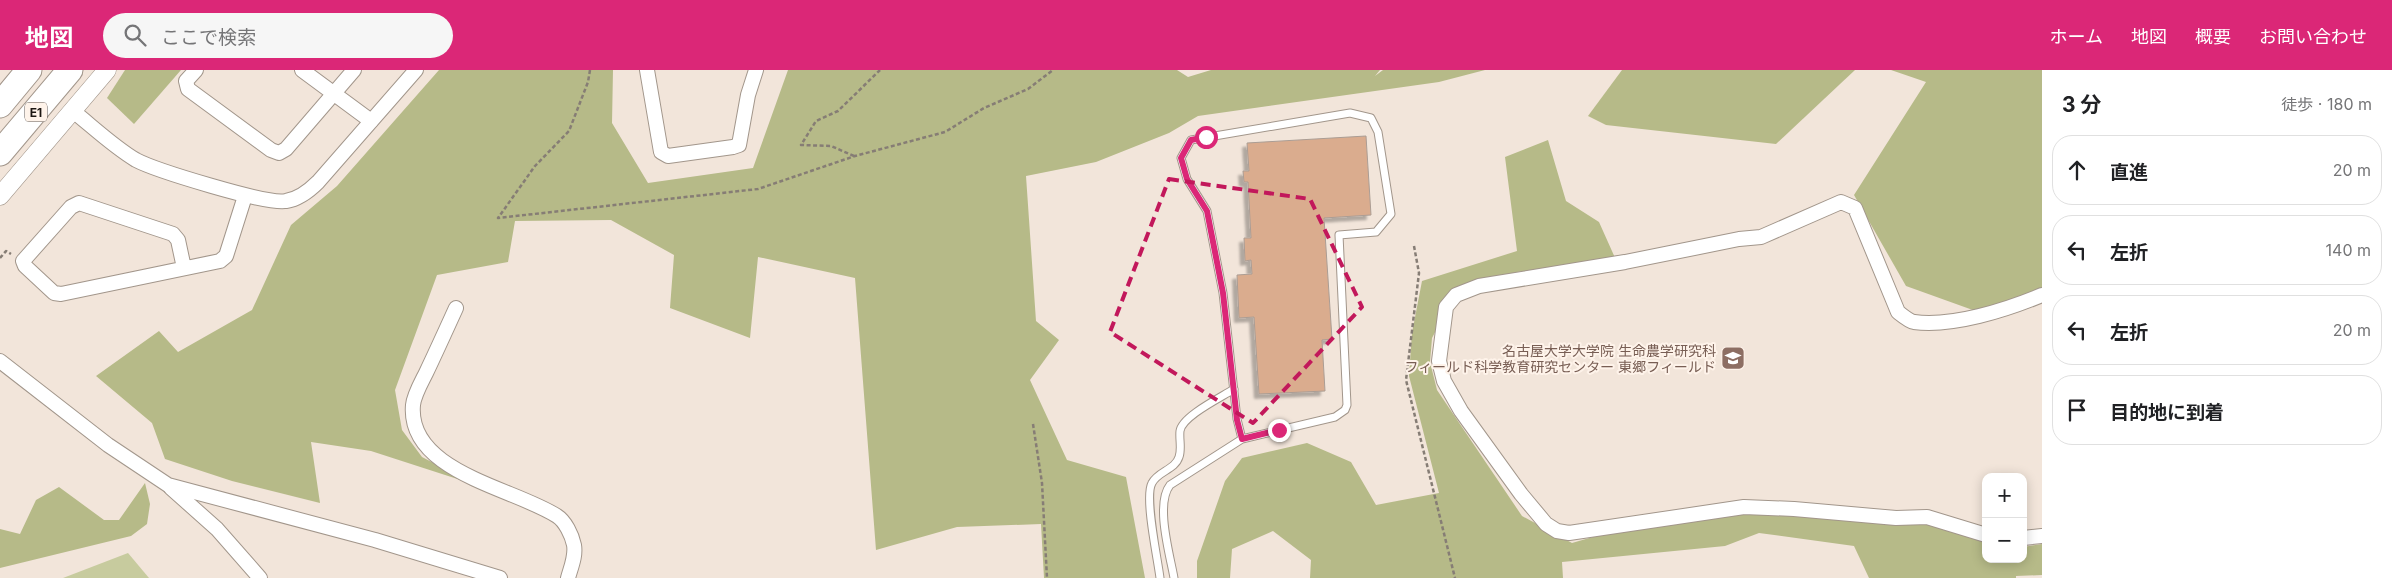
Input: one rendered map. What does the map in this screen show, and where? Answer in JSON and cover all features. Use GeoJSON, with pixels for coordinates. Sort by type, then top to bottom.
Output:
{"type":"FeatureCollection","features":[{"type":"Feature","properties":{"kind":"highway","name":"E1"},"geometry":{"type":"LineString","coordinates":[[0,105],[29,70]]}},
{"type":"Feature","properties":{"kind":"highway","name":"E1"},"geometry":{"type":"LineString","coordinates":[[0,153],[70,70]]}},
{"type":"Feature","properties":{"kind":"street"},"geometry":{"type":"LineString","coordinates":[[0,196],[107,70]]}},
{"type":"Feature","properties":{"kind":"street"},"geometry":{"type":"LineString","coordinates":[[196,70],[186,82],[188,89],[276,153],[286,149],[354,70]]}},
{"type":"Feature","properties":{"kind":"street"},"geometry":{"type":"LineString","coordinates":[[302,70],[372,120]]}},
{"type":"Feature","properties":{"kind":"street"},"geometry":{"type":"LineString","coordinates":[[73,111],[140,162],[245,196],[279,202],[300,196],[318,182],[416,70]]}},
{"type":"Feature","properties":{"kind":"street"},"geometry":{"type":"LineString","coordinates":[[647,70],[661,152],[668,156],[738,146],[741,141],[748,96],[756,70]]}},
{"type":"Feature","properties":{"kind":"street"},"geometry":{"type":"LineString","coordinates":[[184,268],[178,240],[173,234],[82,203],[71,207],[23,261],[25,266],[54,293],[61,294],[184,268],[224,259],[245,196]]}},
{"type":"Feature","properties":{"kind":"street"},"geometry":{"type":"LineString","coordinates":[[1982,534],[1927,518],[1896,518],[1794,509],[1744,507],[1569,533],[1558,531],[1546,524],[1521,494],[1461,411],[1444,381],[1439,361],[1446,307],[1456,295],[1478,286],[1625,262],[1739,239],[1761,237],[1841,202],[1855,208],[1898,312],[1912,322],[1946,322],[1990,313],[2042,295]]}},
{"type":"Feature","properties":{"kind":"street"},"geometry":{"type":"LineString","coordinates":[[456,308],[413,404],[414,424],[420,440],[428,450],[466,474],[558,517],[570,532],[574,547],[574,560],[568,578]]}},
{"type":"Feature","properties":{"kind":"street"},"geometry":{"type":"LineString","coordinates":[[0,361],[108,445],[168,485],[217,529],[260,578]]}},
{"type":"Feature","properties":{"kind":"street"},"geometry":{"type":"LineString","coordinates":[[168,485],[374,540],[500,578]]}},
{"type":"Feature","properties":{"kind":"street"},"geometry":{"type":"LineString","coordinates":[[2027,538],[2042,536]]}},
{"type":"Feature","properties":{"kind":"lane"},"geometry":{"type":"LineString","coordinates":[[1174,578],[1163,509],[1167,489],[1242,439],[1335,417],[1345,410],[1348,405],[1339,235],[1376,232],[1391,214],[1378,132],[1371,118],[1350,113],[1191,140],[1181,158],[1187,179],[1207,211],[1223,293],[1237,420],[1242,439]]}},
{"type":"Feature","properties":{"kind":"lane"},"geometry":{"type":"LineString","coordinates":[[1160,578],[1150,506],[1150,487],[1156,477],[1177,462],[1180,456],[1180,429],[1183,424],[1197,412],[1234,389]]}},
{"type":"Feature","properties":{"kind":"path"},"geometry":{"type":"LineString","coordinates":[[855,156],[831,146],[801,145],[816,121],[838,111],[880,70]]}},
{"type":"Feature","properties":{"kind":"path"},"geometry":{"type":"LineString","coordinates":[[1414,246],[1419,273],[1406,380],[1455,578]]}},
{"type":"Feature","properties":{"kind":"path"},"geometry":{"type":"LineString","coordinates":[[1033,424],[1042,483],[1047,578]]}},
{"type":"Feature","properties":{"kind":"highlighted area"},"geometry":{"type":"Polygon","coordinates":[[[1169,179],[1310,199],[1362,307],[1253,423],[1110,332],[1169,179]]]}},
{"type":"Feature","properties":{"kind":"green space"},"geometry":{"type":"Polygon","coordinates":[[[125,70],[181,70],[134,124],[107,98],[125,70]]]}},
{"type":"Feature","properties":{"kind":"green space"},"geometry":{"type":"Polygon","coordinates":[[[439,70],[613,70],[612,123],[648,183],[753,168],[788,70],[1177,70],[1188,77],[1211,70],[1380,70],[1375,76],[1383,70],[1485,70],[1439,82],[1198,116],[1169,133],[1096,162],[1026,176],[1036,321],[1059,340],[1030,380],[1067,460],[1126,477],[1145,578],[1044,578],[1041,524],[957,527],[876,550],[855,278],[758,257],[750,338],[670,308],[674,255],[611,220],[515,221],[508,262],[437,275],[395,390],[402,430],[422,457],[476,485],[371,451],[311,442],[320,503],[232,481],[165,459],[152,423],[96,376],[159,331],[178,352],[252,310],[291,225],[337,186],[439,70]]]}},
{"type":"Feature","properties":{"kind":"green space"},"geometry":{"type":"Polygon","coordinates":[[[1622,70],[1855,70],[1776,144],[1606,125],[1588,116],[1622,70]]]}},
{"type":"Feature","properties":{"kind":"green space"},"geometry":{"type":"Polygon","coordinates":[[[1891,70],[2042,70],[2042,290],[1995,318],[1906,286],[1854,195],[1926,82],[1891,70]]]}},
{"type":"Feature","properties":{"kind":"green space"},"geometry":{"type":"Polygon","coordinates":[[[1548,140],[1566,201],[1599,222],[1616,260],[1517,272],[1457,290],[1432,338],[1430,362],[1437,390],[1522,516],[1572,543],[1631,526],[1752,505],[1945,520],[1982,540],[1982,563],[2027,563],[2027,546],[2042,544],[2042,575],[2016,576],[2016,578],[1869,578],[1854,546],[1759,533],[1725,546],[1562,562],[1563,578],[1310,578],[1311,560],[1273,531],[1232,549],[1230,578],[1197,578],[1197,561],[1225,481],[1242,458],[1307,443],[1351,462],[1376,505],[1439,493],[1409,376],[1412,333],[1422,281],[1517,251],[1505,157],[1548,140]]]}},
{"type":"Feature","properties":{"kind":"green space"},"geometry":{"type":"Polygon","coordinates":[[[145,483],[150,504],[147,524],[131,536],[0,568],[0,529],[20,534],[36,500],[59,487],[104,520],[119,520],[145,483]]]}},
{"type":"Feature","properties":{"kind":"green space"},"geometry":{"type":"Polygon","coordinates":[[[128,553],[149,578],[63,578],[128,553]]]}},
{"type":"Feature","properties":{"kind":"building"},"geometry":{"type":"Polygon","coordinates":[[[1366,136],[1371,215],[1324,218],[1332,339],[1322,340],[1325,391],[1259,394],[1254,317],[1239,318],[1237,275],[1252,274],[1251,260],[1245,261],[1244,238],[1251,238],[1248,182],[1244,182],[1243,171],[1249,171],[1247,143],[1366,136]]]}},
{"type":"Feature","properties":{"kind":"place","name":"名古屋大学大学院 生命農学研究科 フィールド科学教育研究センター 東郷フィールド"},"geometry":{"type":"Point","coordinates":[1733,358]}},
{"type":"Feature","properties":{"kind":"route"},"geometry":{"type":"LineString","coordinates":[[1206,137],[1191,140],[1181,158],[1187,179],[1207,211],[1223,293],[1237,420],[1242,439],[1279,430]]}}]}
